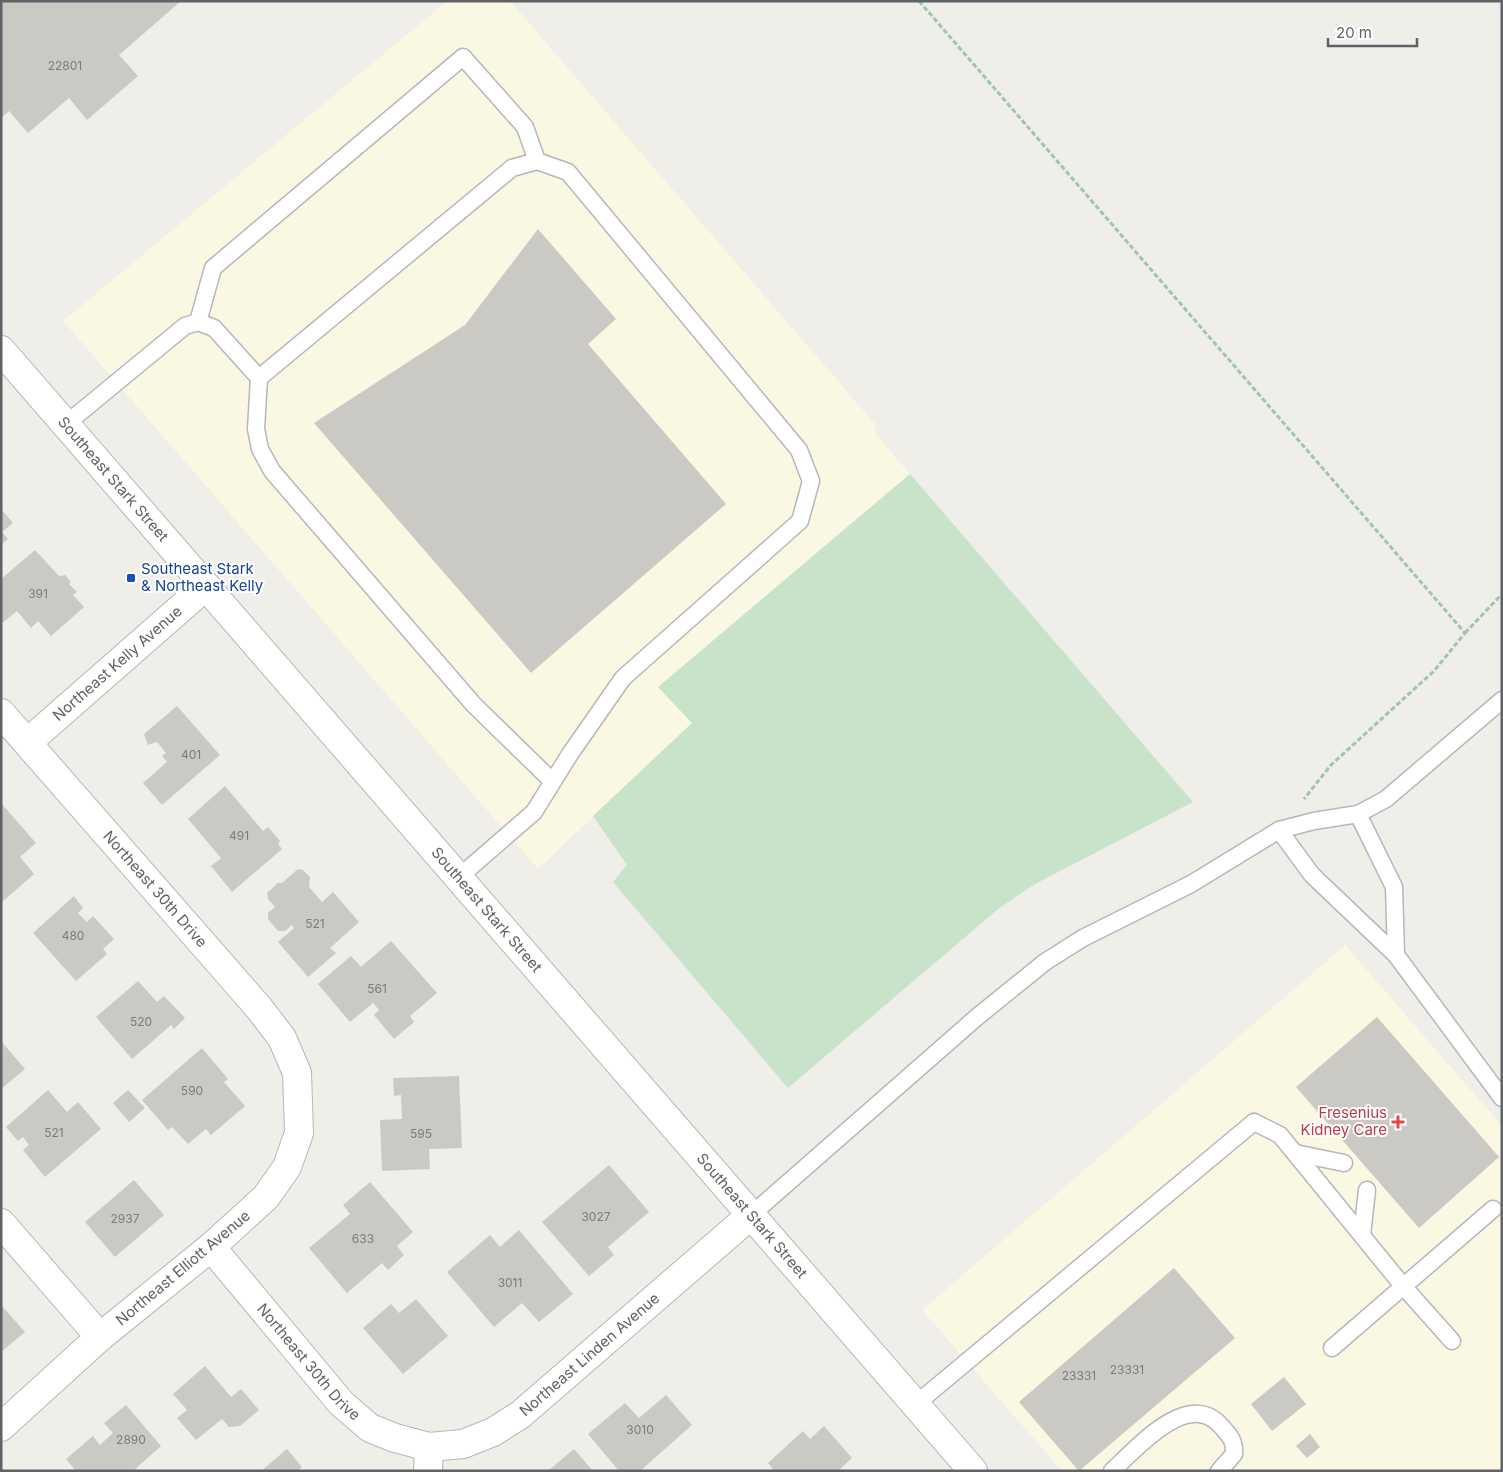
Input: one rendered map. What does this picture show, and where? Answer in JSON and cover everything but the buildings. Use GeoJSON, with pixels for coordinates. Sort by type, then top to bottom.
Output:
{"type":"FeatureCollection","features":[{"type":"Feature","properties":{"kind":"street","name":"Southeast Stark Street"},"geometry":{"type":"LineString","coordinates":[[1,350],[916,1404],[965,1468]]}},
{"type":"Feature","properties":{"kind":"street","name":"Northeast Kelly Avenue"},"geometry":{"type":"LineString","coordinates":[[28,742],[206,586]]}},
{"type":"Feature","properties":{"kind":"street","name":"Northeast 30th Drive"},"geometry":{"type":"LineString","coordinates":[[1,713],[259,1008],[282,1038],[297,1073]]}},
{"type":"Feature","properties":{"kind":"street","name":"Northeast Elliott Avenue"},"geometry":{"type":"LineString","coordinates":[[1,1427],[100,1336],[210,1247],[266,1197],[287,1167],[299,1133],[297,1073]]}},
{"type":"Feature","properties":{"kind":"street","name":"Northeast Linden Avenue"},"geometry":{"type":"LineString","coordinates":[[428,1459],[493,1432],[520,1415],[751,1214]]}},
{"type":"Feature","properties":{"kind":"street"},"geometry":{"type":"LineString","coordinates":[[1,1223],[100,1336]]}},
{"type":"Feature","properties":{"kind":"street","name":"Northeast 30th Drive"},"geometry":{"type":"LineString","coordinates":[[210,1247],[342,1403],[370,1428],[395,1438],[428,1459]]}},
{"type":"Feature","properties":{"kind":"lane"},"geometry":{"type":"LineString","coordinates":[[198,322],[213,268],[463,57],[524,127],[537,161]]}},
{"type":"Feature","properties":{"kind":"lane"},"geometry":{"type":"LineString","coordinates":[[259,378],[512,168],[537,161],[568,172],[799,450],[811,481],[800,521],[623,678],[552,781],[534,812],[459,877]]}},
{"type":"Feature","properties":{"kind":"lane"},"geometry":{"type":"LineString","coordinates":[[66,424],[184,326],[198,322],[214,328],[259,378],[256,429],[260,449],[272,471],[474,705],[552,781]]}},
{"type":"Feature","properties":{"kind":"lane"},"geometry":{"type":"LineString","coordinates":[[751,1214],[977,1016],[1045,962],[1083,938],[1191,884],[1279,830],[1314,821],[1358,814],[1386,799],[1502,700]]}},
{"type":"Feature","properties":{"kind":"lane"},"geometry":{"type":"LineString","coordinates":[[1358,814],[1394,887],[1396,955]]}},
{"type":"Feature","properties":{"kind":"lane"},"geometry":{"type":"LineString","coordinates":[[1279,830],[1312,875],[1396,955],[1502,1098]]}},
{"type":"Feature","properties":{"kind":"lane"},"geometry":{"type":"LineString","coordinates":[[916,1404],[1254,1122],[1280,1135],[1403,1286],[1452,1341]]}},
{"type":"Feature","properties":{"kind":"lane"},"geometry":{"type":"LineString","coordinates":[[1295,1154],[1344,1163]]}},
{"type":"Feature","properties":{"kind":"lane"},"geometry":{"type":"LineString","coordinates":[[1362,1235],[1367,1190]]}},
{"type":"Feature","properties":{"kind":"lane"},"geometry":{"type":"LineString","coordinates":[[1332,1348],[1493,1209]]}},
{"type":"Feature","properties":{"kind":"lane"},"geometry":{"type":"LineString","coordinates":[[1112,1471],[1162,1426],[1186,1414],[1204,1416],[1219,1423],[1234,1441],[1234,1454],[1219,1471]]}},
{"type":"Feature","properties":{"kind":"path"},"geometry":{"type":"LineString","coordinates":[[919,1],[1465,633]]}},
{"type":"Feature","properties":{"kind":"path"},"geometry":{"type":"LineString","coordinates":[[1279,830],[1331,765],[1434,671],[1465,633],[1502,594]]}},
{"type":"Feature","properties":{"kind":"shaded area"},"geometry":{"type":"Polygon","coordinates":[[[447,1],[510,1],[876,425],[874,432],[910,474],[658,687],[692,723],[538,869],[63,321],[447,1]]]}},
{"type":"Feature","properties":{"kind":"shaded area"},"geometry":{"type":"Polygon","coordinates":[[[1345,945],[1502,1126],[1502,1471],[1062,1471],[922,1310],[1345,945]]]}},
{"type":"Feature","properties":{"kind":"green space"},"geometry":{"type":"Polygon","coordinates":[[[910,474],[1193,802],[1035,884],[998,909],[788,1088],[613,882],[627,865],[593,816],[692,723],[658,687],[910,474]]]}},
{"type":"Feature","properties":{"kind":"place","name":"Southeast Stark & Northeast Kelly"},"geometry":{"type":"Point","coordinates":[131,578]}},
{"type":"Feature","properties":{"kind":"place","name":"Fresenius Kidney Care"},"geometry":{"type":"Point","coordinates":[1398,1122]}}]}
